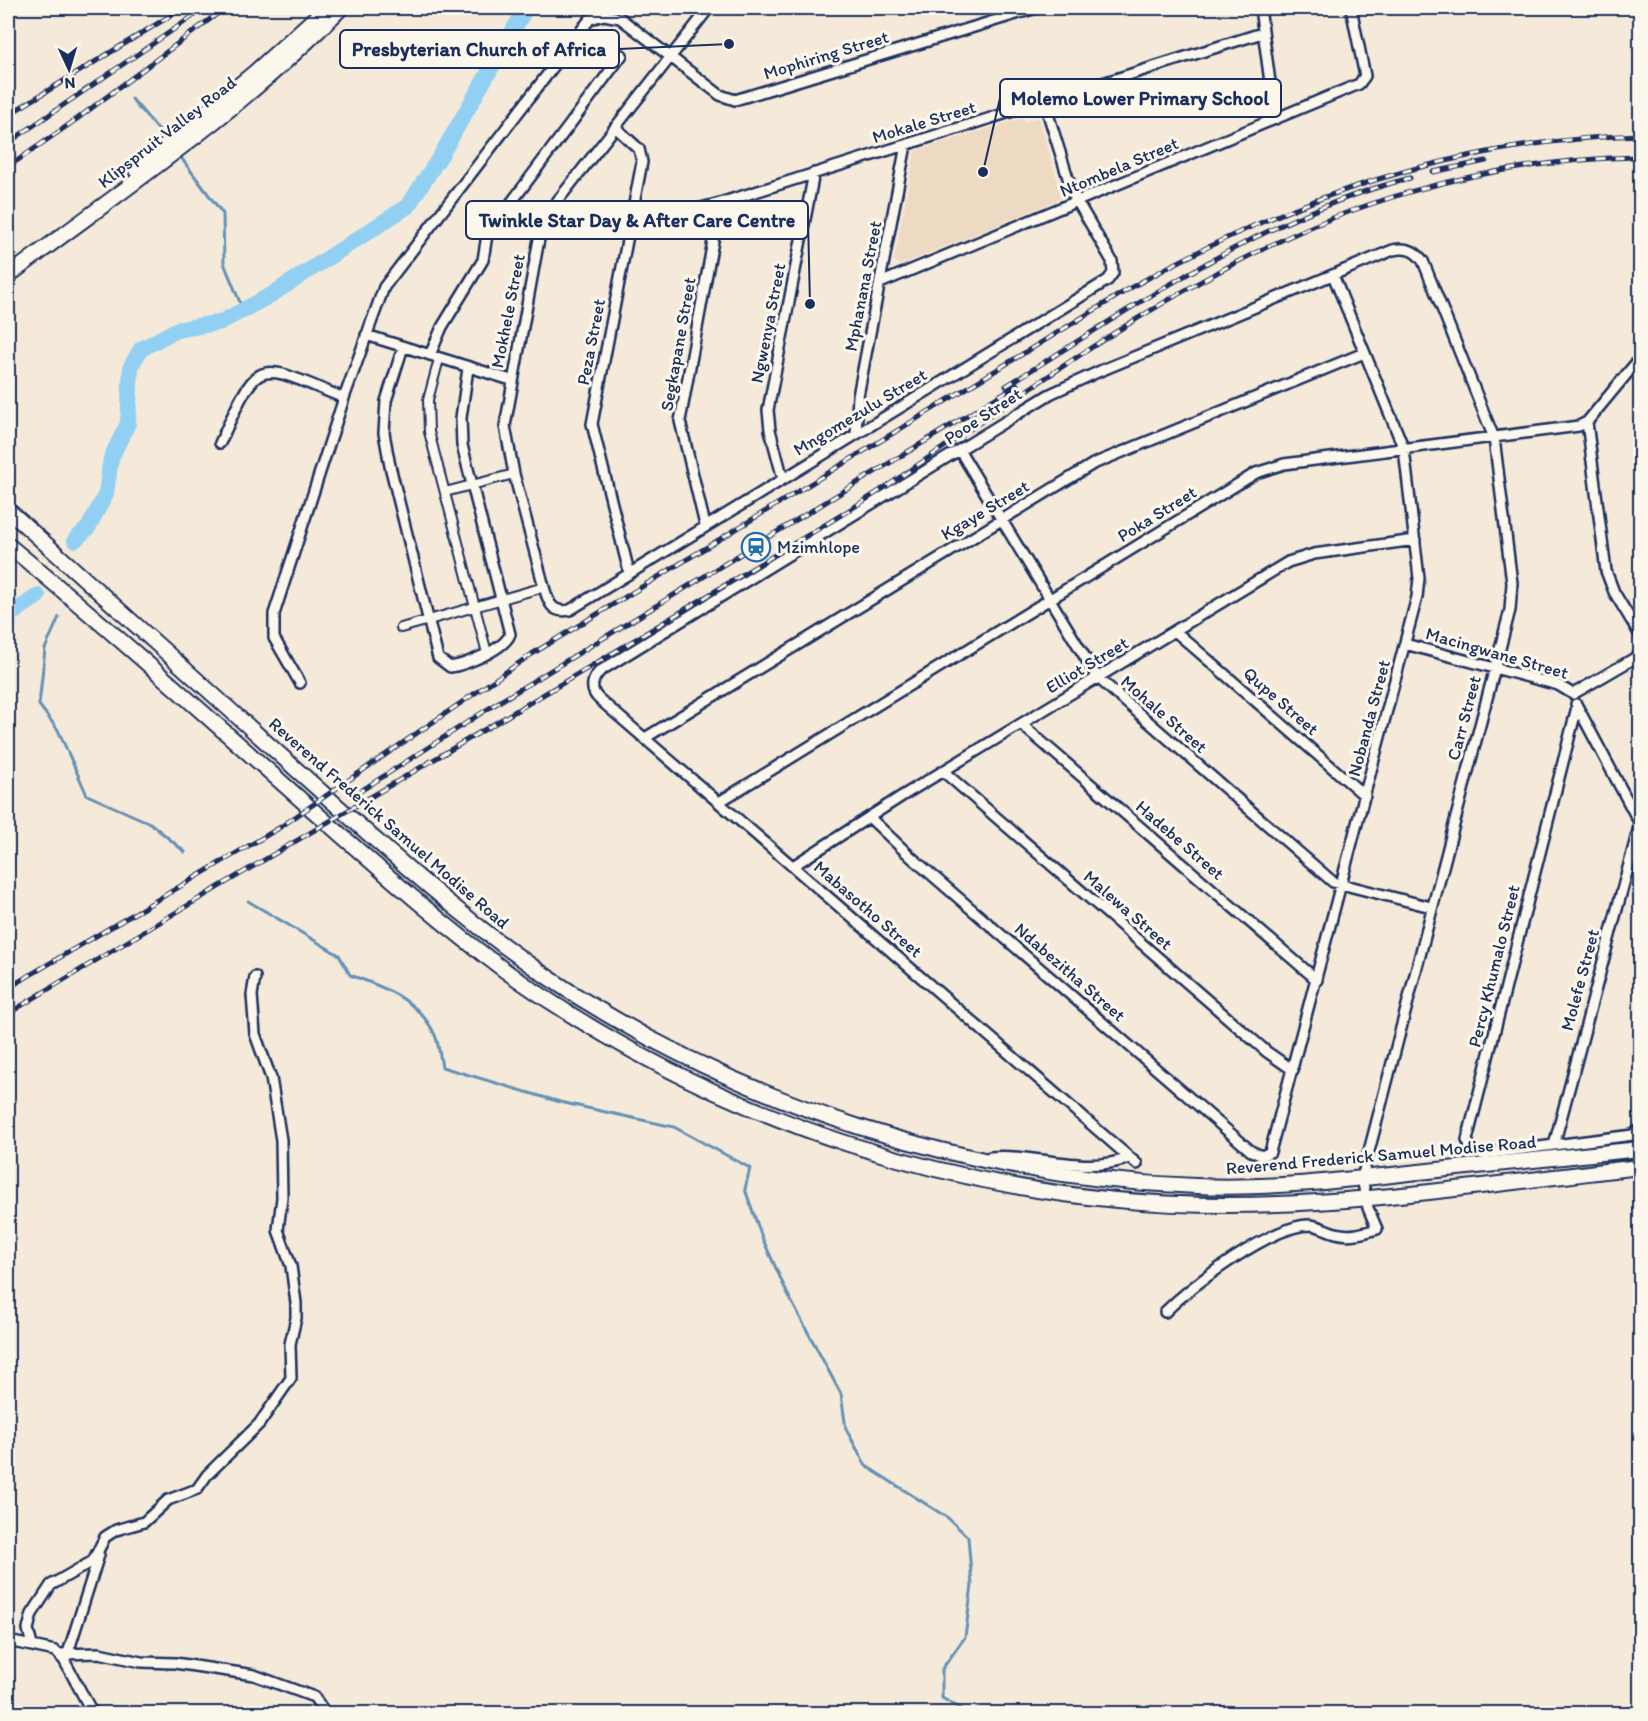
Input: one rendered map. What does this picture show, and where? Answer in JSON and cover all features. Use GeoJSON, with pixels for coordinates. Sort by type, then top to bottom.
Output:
{"type":"FeatureCollection","features":[{"type":"Feature","properties":{"kind":"main road","name":"Klipspruit Valley Road"},"geometry":{"type":"LineString","coordinates":[[194,129],[326,8]]}},
{"type":"Feature","properties":{"kind":"main road","name":"Klipspruit Valley Road"},"geometry":{"type":"LineString","coordinates":[[8,276],[275,68],[341,8]]}},
{"type":"Feature","properties":{"kind":"main road","name":"Klipspruit Valley Road"},"geometry":{"type":"LineString","coordinates":[[8,264],[148,166]]}},
{"type":"Feature","properties":{"kind":"main road","name":"Reverend Frederick Samuel Modise Road"},"geometry":{"type":"LineString","coordinates":[[8,510],[384,847],[473,922],[549,978],[652,1038],[709,1068],[782,1099],[893,1138],[975,1158],[1067,1175],[1192,1186],[1223,1187],[1362,1178],[1640,1149]]}},
{"type":"Feature","properties":{"kind":"main road","name":"Reverend Frederick Samuel Modise Road"},"geometry":{"type":"LineString","coordinates":[[8,545],[74,599],[403,889],[463,939],[525,984],[627,1048],[698,1084],[778,1119],[871,1151],[1010,1185],[1097,1198],[1189,1204],[1279,1204],[1365,1198],[1641,1167]]}},
{"type":"Feature","properties":{"kind":"street","name":"Mokhele Street"},"geometry":{"type":"LineString","coordinates":[[553,608],[544,586],[514,474],[505,426],[511,380],[544,220],[710,8]]}},
{"type":"Feature","properties":{"kind":"street","name":"Mophiring Street"},"geometry":{"type":"LineString","coordinates":[[671,57],[720,95],[735,100],[1036,8]]}},
{"type":"Feature","properties":{"kind":"street"},"geometry":{"type":"LineString","coordinates":[[1260,8],[1275,119]]}},
{"type":"Feature","properties":{"kind":"street","name":"Ntombela Street"},"geometry":{"type":"LineString","coordinates":[[880,283],[1359,84],[1365,75],[1352,8]]}},
{"type":"Feature","properties":{"kind":"street"},"geometry":{"type":"LineString","coordinates":[[300,683],[278,646],[273,631],[273,619],[344,398],[387,281],[590,19],[604,15],[616,16],[671,57]]}},
{"type":"Feature","properties":{"kind":"street","name":"Mokale Street"},"geometry":{"type":"LineString","coordinates":[[630,227],[720,203],[1262,33]]}},
{"type":"Feature","properties":{"kind":"street"},"geometry":{"type":"LineString","coordinates":[[487,653],[429,432],[427,412],[434,357],[442,327],[483,260],[487,235],[622,55]]}},
{"type":"Feature","properties":{"kind":"street"},"geometry":{"type":"LineString","coordinates":[[1044,101],[1072,190],[1079,202]]}},
{"type":"Feature","properties":{"kind":"street","name":"Peza Street"},"geometry":{"type":"LineString","coordinates":[[615,127],[639,149],[642,155],[592,424],[629,573]]}},
{"type":"Feature","properties":{"kind":"street","name":"Mphanana Street"},"geometry":{"type":"LineString","coordinates":[[856,434],[858,396],[906,145]]}},
{"type":"Feature","properties":{"kind":"street","name":"Ngwenya Street"},"geometry":{"type":"LineString","coordinates":[[783,478],[770,430],[768,410],[814,173]]}},
{"type":"Feature","properties":{"kind":"street","name":"Mngomezulu Street"},"geometry":{"type":"LineString","coordinates":[[553,608],[570,610],[705,525],[1108,280],[1113,273],[1112,261],[1079,202]]}},
{"type":"Feature","properties":{"kind":"street","name":"Segkapane Street"},"geometry":{"type":"LineString","coordinates":[[705,525],[680,421],[720,203]]}},
{"type":"Feature","properties":{"kind":"street","name":"Pooe Street"},"geometry":{"type":"LineString","coordinates":[[597,673],[960,451],[1035,402],[1081,379],[1393,250],[1406,248],[1416,253]]}},
{"type":"Feature","properties":{"kind":"street","name":"Carr Street"},"geometry":{"type":"LineString","coordinates":[[1165,1312],[1184,1292],[1254,1244],[1283,1231],[1311,1225],[1348,1235],[1377,1229],[1365,1198],[1362,1178],[1510,610],[1512,583],[1494,438],[1423,261],[1416,253]]}},
{"type":"Feature","properties":{"kind":"street","name":"Nobanda Street"},"geometry":{"type":"LineString","coordinates":[[1251,1151],[1262,1156],[1272,1150],[1417,597],[1415,540],[1404,449],[1333,275]]}},
{"type":"Feature","properties":{"kind":"street"},"geometry":{"type":"LineString","coordinates":[[366,335],[511,380]]}},
{"type":"Feature","properties":{"kind":"street"},"geometry":{"type":"LineString","coordinates":[[402,346],[386,401],[384,433],[438,658],[443,664],[459,666],[505,643],[510,634],[472,485],[461,430],[468,368]]}},
{"type":"Feature","properties":{"kind":"street","name":"Kgaye Street"},"geometry":{"type":"LineString","coordinates":[[645,738],[1104,459],[1364,353]]}},
{"type":"Feature","properties":{"kind":"street"},"geometry":{"type":"LineString","coordinates":[[1641,358],[1587,422],[1606,572],[1614,592],[1641,635]]}},
{"type":"Feature","properties":{"kind":"street"},"geometry":{"type":"LineString","coordinates":[[219,443],[242,394],[260,373],[276,371],[344,398]]}},
{"type":"Feature","properties":{"kind":"street","name":"Poka Street"},"geometry":{"type":"LineString","coordinates":[[719,802],[1256,473],[1284,464],[1572,428],[1587,422]]}},
{"type":"Feature","properties":{"kind":"street","name":"Mohale Street"},"geometry":{"type":"LineString","coordinates":[[960,451],[1097,677],[1323,874],[1342,885],[1431,908]]}},
{"type":"Feature","properties":{"kind":"street"},"geometry":{"type":"LineString","coordinates":[[445,492],[514,474]]}},
{"type":"Feature","properties":{"kind":"street","name":"Elliot Street"},"geometry":{"type":"LineString","coordinates":[[793,866],[869,817],[1288,562],[1314,554],[1415,540]]}},
{"type":"Feature","properties":{"kind":"street"},"geometry":{"type":"LineString","coordinates":[[401,628],[544,586]]}},
{"type":"Feature","properties":{"kind":"street","name":"Qupe Street"},"geometry":{"type":"LineString","coordinates":[[1176,632],[1365,796]]}},
{"type":"Feature","properties":{"kind":"street","name":"Macingwane Street"},"geometry":{"type":"LineString","coordinates":[[1405,644],[1558,685],[1573,693],[1641,655]]}},
{"type":"Feature","properties":{"kind":"street","name":"Mabasotho Street"},"geometry":{"type":"LineString","coordinates":[[597,673],[593,684],[595,695],[1133,1161],[1063,1163],[1001,1156],[975,1158]]}},
{"type":"Feature","properties":{"kind":"street"},"geometry":{"type":"LineString","coordinates":[[1573,693],[1577,707],[1640,824]]}},
{"type":"Feature","properties":{"kind":"street","name":"Percy Khumalo Street"},"geometry":{"type":"LineString","coordinates":[[1554,1145],[1483,1154],[1473,1151],[1467,1140],[1577,707]]}},
{"type":"Feature","properties":{"kind":"street","name":"Hadebe Street"},"geometry":{"type":"LineString","coordinates":[[1022,724],[1317,980]]}},
{"type":"Feature","properties":{"kind":"street","name":"Malewa Street"},"geometry":{"type":"LineString","coordinates":[[944,772],[1267,1052],[1293,1070]]}},
{"type":"Feature","properties":{"kind":"street","name":"Ndabezitha Street"},"geometry":{"type":"LineString","coordinates":[[869,817],[919,864],[1251,1151]]}},
{"type":"Feature","properties":{"kind":"street","name":"Molefe Street"},"geometry":{"type":"LineString","coordinates":[[1554,1145],[1640,824]]}},
{"type":"Feature","properties":{"kind":"street"},"geometry":{"type":"LineString","coordinates":[[32,1646],[28,1629],[32,1614],[51,1585],[93,1561],[105,1537],[116,1530],[144,1522],[168,1500],[197,1489],[207,1475],[259,1424],[291,1378],[290,1344],[296,1318],[296,1303],[291,1266],[278,1230],[282,1197],[280,1140],[270,1078],[255,1034],[252,995],[255,976]]}},
{"type":"Feature","properties":{"kind":"street"},"geometry":{"type":"LineString","coordinates":[[1554,1145],[1633,1135],[1641,1129]]}},
{"type":"Feature","properties":{"kind":"street"},"geometry":{"type":"LineString","coordinates":[[93,1713],[64,1656],[99,1549]]}},
{"type":"Feature","properties":{"kind":"street"},"geometry":{"type":"LineString","coordinates":[[8,1641],[64,1656],[99,1653],[141,1662],[175,1663],[254,1676],[314,1697],[326,1713]]}},
{"type":"Feature","properties":{"kind":"shaded area"},"geometry":{"type":"Polygon","coordinates":[[[1039,117],[1061,194],[1056,201],[900,265],[894,260],[915,151],[1023,118],[1025,122],[1039,117]]]}},
{"type":"Feature","properties":{"kind":"waterway"},"geometry":{"type":"LineString","coordinates":[[75,540],[88,528],[106,494],[111,458],[128,423],[131,366],[141,349],[176,330],[221,322],[271,295],[408,206],[441,155],[526,8]]}},
{"type":"Feature","properties":{"kind":"waterway"},"geometry":{"type":"LineString","coordinates":[[139,109],[132,99],[168,141]]}},
{"type":"Feature","properties":{"kind":"waterway"},"geometry":{"type":"LineString","coordinates":[[179,155],[223,214],[224,263],[243,310]]}},
{"type":"Feature","properties":{"kind":"waterway"},"geometry":{"type":"LineString","coordinates":[[8,616],[38,596]]}},
{"type":"Feature","properties":{"kind":"waterway"},"geometry":{"type":"LineString","coordinates":[[59,617],[45,649],[39,705],[58,730],[87,795],[150,823],[185,852]]}},
{"type":"Feature","properties":{"kind":"waterway"},"geometry":{"type":"LineString","coordinates":[[248,901],[339,955],[350,975],[388,990],[410,1004],[420,1013],[435,1035],[442,1067],[560,1102],[674,1127],[750,1168],[745,1189],[761,1235],[788,1295],[841,1394],[846,1429],[866,1466],[948,1518],[968,1537],[972,1585],[965,1637],[942,1669],[942,1698],[970,1714]]}},
{"type":"Feature","properties":{"kind":"railway"},"geometry":{"type":"LineString","coordinates":[[8,115],[183,8]]}},
{"type":"Feature","properties":{"kind":"railway"},"geometry":{"type":"LineString","coordinates":[[8,143],[205,8]]}},
{"type":"Feature","properties":{"kind":"railway"},"geometry":{"type":"LineString","coordinates":[[8,167],[77,119],[225,8]]}},
{"type":"Feature","properties":{"kind":"railway"},"geometry":{"type":"LineString","coordinates":[[8,988],[279,828],[532,654],[1132,287],[1192,255],[1253,226],[1314,201],[1441,162],[1506,149],[1572,140],[1640,135]]}},
{"type":"Feature","properties":{"kind":"railway"},"geometry":{"type":"LineString","coordinates":[[8,1014],[828,523],[890,484],[1096,345],[1202,281],[1257,252],[1352,211],[1432,186],[1515,168],[1640,157]]}},
{"type":"Feature","properties":{"kind":"railway"},"geometry":{"type":"LineString","coordinates":[[1433,172],[1486,161]]}},
{"type":"Feature","properties":{"kind":"railway"},"geometry":{"type":"LineString","coordinates":[[1006,386],[1151,295],[1251,240],[1302,215],[1410,178]]}},
{"type":"Feature","properties":{"kind":"railway"},"geometry":{"type":"LineString","coordinates":[[356,794],[494,705],[1017,385]]}},
{"type":"Feature","properties":{"kind":"place","name":"Presbyterian Church of Africa"},"geometry":{"type":"Point","coordinates":[729,44]}},
{"type":"Feature","properties":{"kind":"place","name":"Molemo Lower Primary School"},"geometry":{"type":"Point","coordinates":[983,172]}},
{"type":"Feature","properties":{"kind":"place","name":"Twinkle Star Day & After Care Centre"},"geometry":{"type":"Point","coordinates":[810,304]}},
{"type":"Feature","properties":{"kind":"place","name":"Mzimhlope"},"geometry":{"type":"Point","coordinates":[756,547]}}]}
